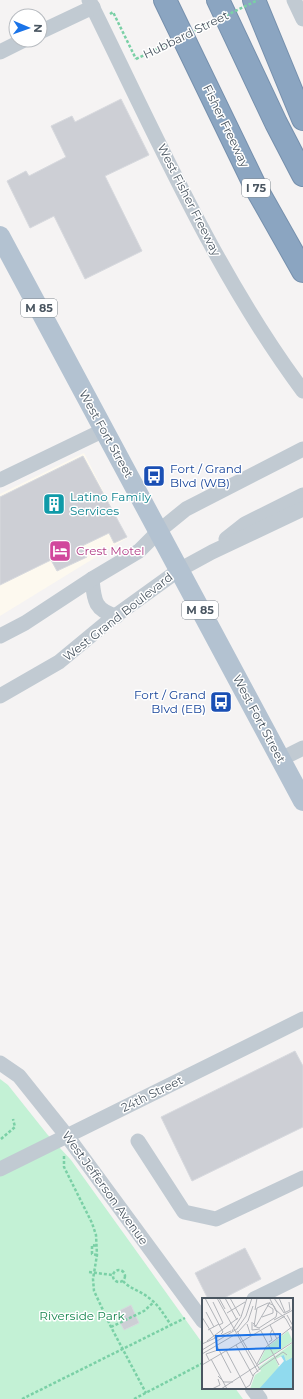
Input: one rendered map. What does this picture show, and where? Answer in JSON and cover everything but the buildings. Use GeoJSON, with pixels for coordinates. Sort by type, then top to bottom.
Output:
{"type":"FeatureCollection","features":[{"type":"Feature","properties":{"kind":"highway"},"geometry":{"type":"LineString","coordinates":[[149,0],[175,44],[214,103]]}},
{"type":"Feature","properties":{"kind":"highway","name":"Fisher Freeway"},"geometry":{"type":"LineString","coordinates":[[165,0],[256,188],[303,271]]}},
{"type":"Feature","properties":{"kind":"highway"},"geometry":{"type":"LineString","coordinates":[[218,0],[276,123],[303,175]]}},
{"type":"Feature","properties":{"kind":"highway"},"geometry":{"type":"LineString","coordinates":[[254,0],[303,119]]}},
{"type":"Feature","properties":{"kind":"main road","name":"West Fort Street"},"geometry":{"type":"LineString","coordinates":[[0,236],[303,801]]}},
{"type":"Feature","properties":{"kind":"street"},"geometry":{"type":"LineString","coordinates":[[294,0],[303,19]]}},
{"type":"Feature","properties":{"kind":"street"},"geometry":{"type":"LineString","coordinates":[[48,28],[91,4]]}},
{"type":"Feature","properties":{"kind":"street","name":"West Fisher Freeway"},"geometry":{"type":"LineString","coordinates":[[91,4],[184,193],[227,275],[257,325],[303,391]]}},
{"type":"Feature","properties":{"kind":"street"},"geometry":{"type":"LineString","coordinates":[[0,480],[104,430]]}},
{"type":"Feature","properties":{"kind":"street"},"geometry":{"type":"LineString","coordinates":[[0,636],[32,619],[92,579],[139,551],[159,531],[186,509],[299,454]]}},
{"type":"Feature","properties":{"kind":"street"},"geometry":{"type":"LineString","coordinates":[[212,552],[245,524],[303,495]]}},
{"type":"Feature","properties":{"kind":"street","name":"West Grand Boulevard"},"geometry":{"type":"LineString","coordinates":[[0,696],[59,662],[116,616],[179,570],[212,552],[303,509]]}},
{"type":"Feature","properties":{"kind":"street"},"geometry":{"type":"LineString","coordinates":[[92,579],[94,595],[99,608],[108,614],[116,616]]}},
{"type":"Feature","properties":{"kind":"street"},"geometry":{"type":"LineString","coordinates":[[281,759],[303,748]]}},
{"type":"Feature","properties":{"kind":"street","name":"24th Street"},"geometry":{"type":"LineString","coordinates":[[0,1169],[303,1019]]}},
{"type":"Feature","properties":{"kind":"street","name":"West Jefferson Avenue"},"geometry":{"type":"LineString","coordinates":[[0,1063],[19,1076],[67,1136],[196,1319]]}},
{"type":"Feature","properties":{"kind":"street"},"geometry":{"type":"LineString","coordinates":[[138,1141],[184,1212],[216,1218],[303,1178]]}},
{"type":"Feature","properties":{"kind":"street"},"geometry":{"type":"LineString","coordinates":[[256,1298],[303,1275]]}},
{"type":"Feature","properties":{"kind":"street"},"geometry":{"type":"LineString","coordinates":[[253,1389],[260,1399]]}},
{"type":"Feature","properties":{"kind":"path","name":"Hubbard Street"},"geometry":{"type":"LineString","coordinates":[[136,59],[258,0]]}},
{"type":"Feature","properties":{"kind":"path"},"geometry":{"type":"LineString","coordinates":[[1,1139],[15,1127],[13,1119]]}},
{"type":"Feature","properties":{"kind":"path"},"geometry":{"type":"LineString","coordinates":[[64,1151],[64,1167],[92,1223],[96,1235],[97,1254],[93,1279],[94,1291],[111,1327],[146,1393]]}},
{"type":"Feature","properties":{"kind":"path"},"geometry":{"type":"LineString","coordinates":[[97,1246],[92,1245],[92,1254],[97,1254]]}},
{"type":"Feature","properties":{"kind":"path"},"geometry":{"type":"LineString","coordinates":[[112,1275],[116,1270],[122,1270],[125,1275],[123,1280]]}},
{"type":"Feature","properties":{"kind":"path"},"geometry":{"type":"LineString","coordinates":[[89,1272],[112,1275]]}},
{"type":"Feature","properties":{"kind":"path"},"geometry":{"type":"LineString","coordinates":[[112,1275],[113,1279],[117,1282],[123,1280]]}},
{"type":"Feature","properties":{"kind":"path"},"geometry":{"type":"LineString","coordinates":[[123,1280],[130,1287],[154,1302],[171,1325]]}},
{"type":"Feature","properties":{"kind":"path"},"geometry":{"type":"LineString","coordinates":[[111,1327],[144,1311],[154,1302]]}},
{"type":"Feature","properties":{"kind":"path"},"geometry":{"type":"LineString","coordinates":[[22,1399],[171,1325],[196,1319]]}},
{"type":"Feature","properties":{"kind":"path"},"geometry":{"type":"LineString","coordinates":[[134,1399],[202,1364]]}},
{"type":"Feature","properties":{"kind":"shaded area"},"geometry":{"type":"Polygon","coordinates":[[[84,453],[127,538],[0,616],[0,494],[84,453]]]}},
{"type":"Feature","properties":{"kind":"green space","name":"Riverside Park"},"geometry":{"type":"Polygon","coordinates":[[[0,1079],[8,1085],[47,1134],[71,1160],[202,1343],[202,1389],[236,1389],[243,1399],[0,1399],[0,1079]]]}},
{"type":"Feature","properties":{"kind":"place","name":"Fort / Grand Blvd (WB)"},"geometry":{"type":"Point","coordinates":[154,476]}},
{"type":"Feature","properties":{"kind":"place","name":"Latino Family Services"},"geometry":{"type":"Point","coordinates":[54,504]}},
{"type":"Feature","properties":{"kind":"place","name":"Crest Motel"},"geometry":{"type":"Point","coordinates":[60,551]}},
{"type":"Feature","properties":{"kind":"place","name":"Fort / Grand Blvd (EB)"},"geometry":{"type":"Point","coordinates":[221,702]}}]}
